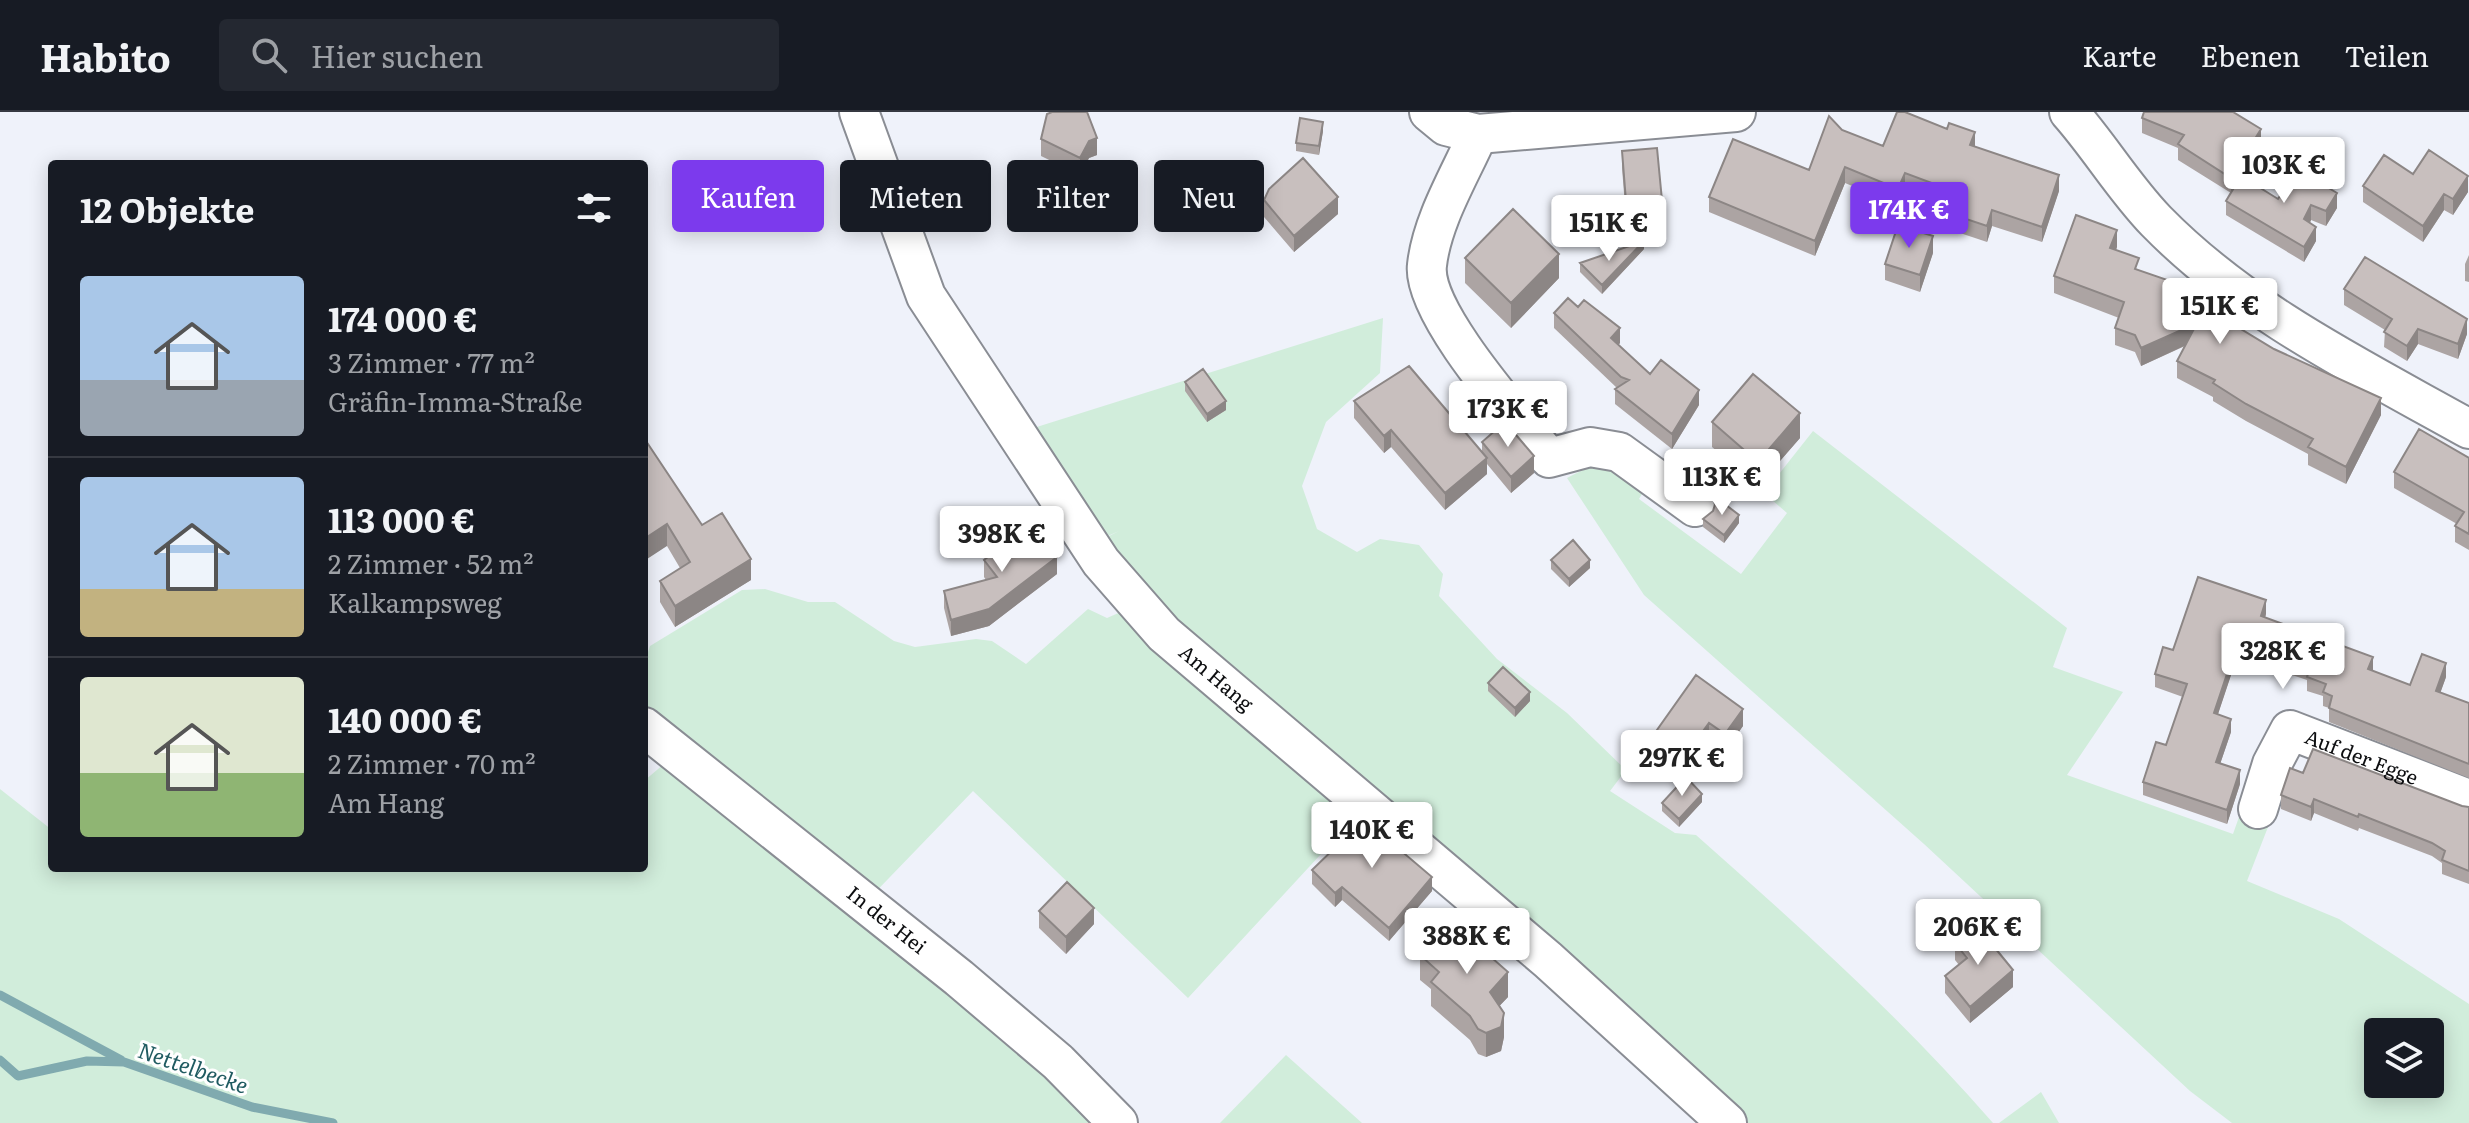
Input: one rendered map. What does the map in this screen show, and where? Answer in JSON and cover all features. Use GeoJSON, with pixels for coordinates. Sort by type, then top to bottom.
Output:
{"type":"FeatureCollection","features":[{"type":"Feature","properties":{"kind":"street","name":"Am Hang"},"geometry":{"type":"LineString","coordinates":[[859,112],[926,296],[1046,483],[1126,593],[1164,634],[1537,950],[1727,1123]]}},
{"type":"Feature","properties":{"kind":"street"},"geometry":{"type":"LineString","coordinates":[[1429,112],[1446,126],[1478,134],[1736,112]]}},
{"type":"Feature","properties":{"kind":"street"},"geometry":{"type":"LineString","coordinates":[[2069,112],[2157,222],[2201,261],[2293,330],[2469,429]]}},
{"type":"Feature","properties":{"kind":"street"},"geometry":{"type":"LineString","coordinates":[[1478,134],[1435,232],[1426,268],[1445,323],[1549,458],[1590,447],[1619,452],[1695,507]]}},
{"type":"Feature","properties":{"kind":"street","name":"In der Hei"},"geometry":{"type":"LineString","coordinates":[[648,730],[959,978],[1058,1062],[1118,1123]]}},
{"type":"Feature","properties":{"kind":"street","name":"Auf der Egge"},"geometry":{"type":"LineString","coordinates":[[2258,809],[2272,764],[2290,730],[2469,799]]}},
{"type":"Feature","properties":{"kind":"green space"},"geometry":{"type":"Polygon","coordinates":[[[1383,318],[1380,373],[1326,422],[1302,486],[1317,529],[1357,552],[1380,539],[1419,545],[1443,574],[1439,596],[1497,659],[1567,713],[1626,770],[1610,791],[1675,833],[1696,835],[1886,1010],[1993,1123],[1743,1123],[1173,623],[1101,540],[1119,531],[1101,539],[1024,431],[1383,318]]]}},
{"type":"Feature","properties":{"kind":"green space"},"geometry":{"type":"Polygon","coordinates":[[[1813,431],[2067,628],[2053,667],[2123,692],[2067,775],[2233,834],[2245,800],[2275,809],[2247,881],[2339,919],[2469,1004],[2469,1123],[2232,1123],[2190,1091],[1924,844],[1644,595],[1567,478],[1601,464],[1625,471],[1646,487],[1639,499],[1741,574],[1787,513],[1764,493],[1813,431]]]}},
{"type":"Feature","properties":{"kind":"green space"},"geometry":{"type":"Polygon","coordinates":[[[765,589],[808,602],[835,602],[894,641],[915,647],[976,639],[992,641],[1026,664],[1088,609],[1107,618],[1123,611],[1358,814],[1188,998],[973,791],[861,907],[1108,1123],[0,1123],[0,789],[48,827],[48,872],[648,872],[648,778],[678,752],[648,720],[650,646],[742,590],[765,589]]]}},
{"type":"Feature","properties":{"kind":"green space"},"geometry":{"type":"Polygon","coordinates":[[[1286,1055],[1362,1123],[1220,1123],[1286,1055]]]}},
{"type":"Feature","properties":{"kind":"green space"},"geometry":{"type":"Polygon","coordinates":[[[2041,1092],[2059,1123],[1999,1123],[2041,1092]]]}},
{"type":"Feature","properties":{"kind":"building"},"geometry":{"type":"Polygon","coordinates":[[[1087,112],[1097,138],[1089,141],[1080,158],[1041,139],[1047,114],[1087,112]]]}},
{"type":"Feature","properties":{"kind":"building"},"geometry":{"type":"Polygon","coordinates":[[[1897,112],[1905,112],[1947,129],[1949,123],[1975,132],[1970,145],[2059,175],[2042,227],[1992,210],[1987,226],[1948,213],[1956,192],[1905,173],[1898,189],[1845,167],[1815,241],[1709,197],[1733,139],[1809,170],[1829,116],[1842,130],[1883,146],[1897,112]]]}},
{"type":"Feature","properties":{"kind":"building"},"geometry":{"type":"Polygon","coordinates":[[[2144,112],[2233,112],[2261,129],[2231,178],[2178,144],[2184,135],[2142,118],[2144,112]]]}},
{"type":"Feature","properties":{"kind":"building"},"geometry":{"type":"Polygon","coordinates":[[[1300,118],[1323,122],[1319,146],[1296,143],[1300,118]]]}},
{"type":"Feature","properties":{"kind":"building"},"geometry":{"type":"Polygon","coordinates":[[[1657,148],[1663,211],[1627,214],[1622,151],[1657,148]]]}},
{"type":"Feature","properties":{"kind":"building"},"geometry":{"type":"Polygon","coordinates":[[[2429,150],[2468,176],[2453,199],[2444,194],[2423,226],[2363,186],[2384,155],[2413,174],[2429,150]]]}},
{"type":"Feature","properties":{"kind":"building"},"geometry":{"type":"Polygon","coordinates":[[[1303,158],[1338,197],[1294,236],[1264,200],[1269,189],[1303,158]]]}},
{"type":"Feature","properties":{"kind":"building"},"geometry":{"type":"Polygon","coordinates":[[[2297,169],[2337,193],[2326,211],[2311,205],[2304,219],[2316,227],[2304,247],[2226,201],[2241,176],[2278,199],[2297,169]]]}},
{"type":"Feature","properties":{"kind":"building"},"geometry":{"type":"Polygon","coordinates":[[[1513,209],[1559,254],[1511,303],[1465,258],[1513,209]]]}},
{"type":"Feature","properties":{"kind":"building"},"geometry":{"type":"Polygon","coordinates":[[[2076,215],[2117,230],[2110,248],[2139,258],[2135,269],[2179,284],[2176,292],[2242,326],[2241,329],[2274,349],[2381,398],[2346,467],[2308,447],[2313,439],[2246,404],[2213,383],[2215,380],[2177,361],[2197,323],[2141,348],[2135,335],[2115,328],[2124,302],[2054,276],[2076,215]]]}},
{"type":"Feature","properties":{"kind":"building"},"geometry":{"type":"Polygon","coordinates":[[[1898,225],[1933,236],[1920,275],[1885,264],[1898,225]]]}},
{"type":"Feature","properties":{"kind":"building"},"geometry":{"type":"Polygon","coordinates":[[[1644,241],[1602,285],[1580,263],[1644,241]]]}},
{"type":"Feature","properties":{"kind":"building"},"geometry":{"type":"Polygon","coordinates":[[[2365,257],[2467,319],[2458,344],[2418,329],[2407,346],[2384,332],[2392,319],[2344,289],[2365,257]]]}},
{"type":"Feature","properties":{"kind":"building"},"geometry":{"type":"Polygon","coordinates":[[[1568,298],[1578,307],[1584,300],[1620,328],[1611,338],[1650,374],[1661,360],[1699,390],[1672,434],[1615,389],[1629,380],[1621,377],[1554,313],[1568,298]]]}},
{"type":"Feature","properties":{"kind":"building"},"geometry":{"type":"Polygon","coordinates":[[[1409,366],[1487,458],[1445,493],[1391,430],[1384,436],[1354,401],[1409,366]]]}},
{"type":"Feature","properties":{"kind":"building"},"geometry":{"type":"Polygon","coordinates":[[[1203,369],[1226,401],[1207,414],[1185,382],[1203,369]]]}},
{"type":"Feature","properties":{"kind":"building"},"geometry":{"type":"Polygon","coordinates":[[[1753,374],[1800,413],[1758,462],[1712,422],[1753,374]]]}},
{"type":"Feature","properties":{"kind":"building"},"geometry":{"type":"Polygon","coordinates":[[[1505,422],[1534,456],[1511,477],[1482,442],[1505,422]]]}},
{"type":"Feature","properties":{"kind":"building"},"geometry":{"type":"Polygon","coordinates":[[[2419,429],[2469,458],[2469,534],[2455,526],[2464,512],[2394,472],[2419,429]]]}},
{"type":"Feature","properties":{"kind":"building"},"geometry":{"type":"Polygon","coordinates":[[[648,444],[702,525],[722,513],[751,559],[675,606],[660,581],[690,562],[667,524],[648,536],[648,444]]]}},
{"type":"Feature","properties":{"kind":"building"},"geometry":{"type":"Polygon","coordinates":[[[1717,498],[1739,515],[1724,535],[1703,519],[1713,511],[1717,498]]]}},
{"type":"Feature","properties":{"kind":"building"},"geometry":{"type":"Polygon","coordinates":[[[1031,524],[1057,557],[989,609],[951,620],[944,591],[997,577],[984,560],[1031,524]]]}},
{"type":"Feature","properties":{"kind":"building"},"geometry":{"type":"Polygon","coordinates":[[[1573,540],[1590,560],[1569,579],[1551,560],[1573,540]]]}},
{"type":"Feature","properties":{"kind":"building"},"geometry":{"type":"Polygon","coordinates":[[[2198,577],[2266,600],[2261,616],[2373,657],[2368,669],[2410,685],[2422,654],[2446,663],[2436,691],[2469,703],[2469,764],[2329,708],[2332,696],[2323,692],[2326,684],[2307,677],[2310,668],[2237,644],[2214,713],[2231,719],[2216,762],[2240,770],[2227,810],[2143,782],[2156,742],[2166,745],[2187,684],[2155,674],[2163,647],[2173,650],[2198,577]]]}},
{"type":"Feature","properties":{"kind":"building"},"geometry":{"type":"Polygon","coordinates":[[[1503,667],[1530,692],[1515,708],[1488,683],[1503,667]]]}},
{"type":"Feature","properties":{"kind":"building"},"geometry":{"type":"Polygon","coordinates":[[[1696,675],[1743,709],[1725,734],[1709,723],[1683,759],[1652,737],[1696,675]]]}},
{"type":"Feature","properties":{"kind":"building"},"geometry":{"type":"Polygon","coordinates":[[[2313,749],[2469,807],[2469,871],[2442,860],[2445,851],[2432,843],[2314,799],[2311,807],[2281,795],[2290,768],[2303,773],[2313,749]]]}},
{"type":"Feature","properties":{"kind":"building"},"geometry":{"type":"Polygon","coordinates":[[[1686,777],[1702,794],[1679,819],[1662,803],[1686,777]]]}},
{"type":"Feature","properties":{"kind":"building"},"geometry":{"type":"Polygon","coordinates":[[[1353,810],[1432,877],[1389,928],[1342,887],[1335,893],[1312,870],[1342,841],[1333,832],[1353,810]]]}},
{"type":"Feature","properties":{"kind":"building"},"geometry":{"type":"Polygon","coordinates":[[[1067,882],[1094,908],[1066,937],[1039,911],[1067,882]]]}},
{"type":"Feature","properties":{"kind":"building"},"geometry":{"type":"Polygon","coordinates":[[[1450,921],[1508,972],[1490,992],[1504,1013],[1501,1027],[1486,1033],[1478,1029],[1470,1016],[1431,982],[1439,972],[1420,955],[1450,921]]]}},
{"type":"Feature","properties":{"kind":"building"},"geometry":{"type":"Polygon","coordinates":[[[1977,926],[2013,970],[1970,1007],[1945,976],[1967,958],[1955,943],[1977,926]]]}},
{"type":"Feature","properties":{"kind":"waterway"},"geometry":{"type":"LineString","coordinates":[[0,995],[121,1060]]}},
{"type":"Feature","properties":{"kind":"waterway","name":"Nettelbecke"},"geometry":{"type":"LineString","coordinates":[[0,1060],[18,1076],[87,1061],[124,1062],[252,1107],[333,1123]]}}]}
